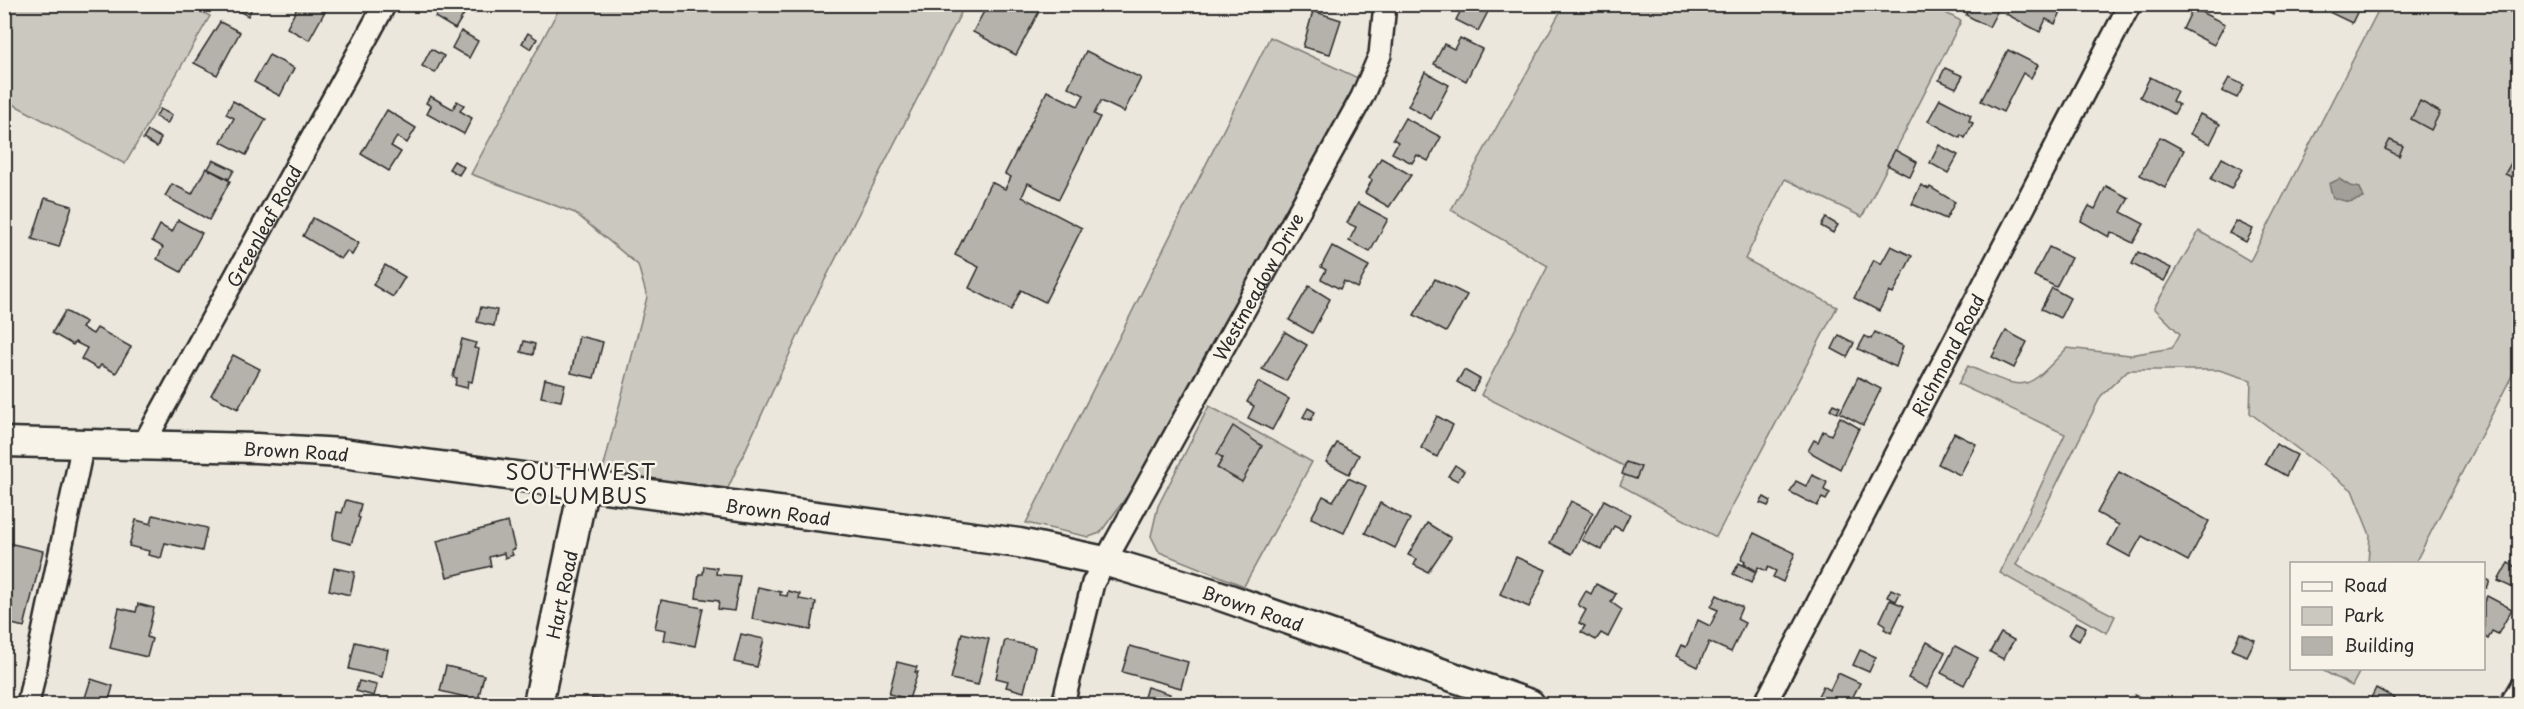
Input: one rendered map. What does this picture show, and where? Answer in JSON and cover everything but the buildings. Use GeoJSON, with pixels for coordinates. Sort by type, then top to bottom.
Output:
{"type":"FeatureCollection","features":[{"type":"Feature","properties":{"kind":"main road","name":"Brown Road"},"geometry":{"type":"LineString","coordinates":[[4,442],[342,453],[964,535],[1104,561],[1232,599],[1530,705]]}},
{"type":"Feature","properties":{"kind":"main road","name":"Hart Road"},"geometry":{"type":"LineString","coordinates":[[538,705],[584,485]]}},
{"type":"Feature","properties":{"kind":"street","name":"Greenleaf Road"},"geometry":{"type":"LineString","coordinates":[[143,445],[385,4]]}},
{"type":"Feature","properties":{"kind":"street","name":"Westmeadow Drive"},"geometry":{"type":"LineString","coordinates":[[1063,705],[1093,583],[1362,97],[1380,55],[1385,4]]}},
{"type":"Feature","properties":{"kind":"street","name":"Richmond Road"},"geometry":{"type":"LineString","coordinates":[[1766,705],[2130,4]]}},
{"type":"Feature","properties":{"kind":"street"},"geometry":{"type":"LineString","coordinates":[[28,705],[83,444]]}},
{"type":"Feature","properties":{"kind":"street"},"geometry":{"type":"LineString","coordinates":[[2511,705],[2520,688]]}},
{"type":"Feature","properties":{"kind":"green space"},"geometry":{"type":"Polygon","coordinates":[[[5,4],[189,5],[210,16],[125,164],[11,103],[5,113],[5,4]]]}},
{"type":"Feature","properties":{"kind":"green space"},"geometry":{"type":"Polygon","coordinates":[[[1929,4],[1961,21],[1862,217],[1785,179],[1745,259],[1837,307],[1716,537],[1620,485],[1628,468],[1481,395],[1548,266],[1451,210],[1564,5],[1929,4]]]}},
{"type":"Feature","properties":{"kind":"green space"},"geometry":{"type":"Polygon","coordinates":[[[561,5],[965,5],[813,303],[728,488],[602,473],[647,297],[638,265],[575,213],[471,174],[561,5]]]}},
{"type":"Feature","properties":{"kind":"green space"},"geometry":{"type":"Polygon","coordinates":[[[2381,5],[2519,5],[2519,362],[2416,562],[2368,562],[2370,535],[2352,490],[2250,413],[2251,380],[2219,370],[2128,370],[2101,396],[2016,565],[2115,616],[2107,633],[2000,573],[2065,434],[1958,384],[1968,366],[2002,380],[2023,384],[2041,374],[2067,348],[2130,355],[2172,348],[2180,334],[2154,308],[2199,231],[2250,261],[2381,5]]]}},
{"type":"Feature","properties":{"kind":"green space"},"geometry":{"type":"Polygon","coordinates":[[[1270,37],[1360,79],[1130,492],[1100,533],[1089,537],[1026,523],[1270,37]]]}},
{"type":"Feature","properties":{"kind":"green space"},"geometry":{"type":"Polygon","coordinates":[[[1209,406],[1312,462],[1244,586],[1159,552],[1151,536],[1158,506],[1209,406]]]}},
{"type":"Feature","properties":{"kind":"green space"},"geometry":{"type":"Polygon","coordinates":[[[2322,670],[2360,670],[2352,686],[2322,670]]]}},
{"type":"Feature","properties":{"kind":"shaded area"},"geometry":{"type":"Polygon","coordinates":[[[2339,179],[2350,186],[2360,188],[2364,198],[2349,202],[2333,198],[2329,184],[2339,179]]]}},
{"type":"Feature","properties":{"kind":"district","name":"SOUTHWEST COLUMBUS"},"geometry":{"type":"Point","coordinates":[581,483]}}]}
